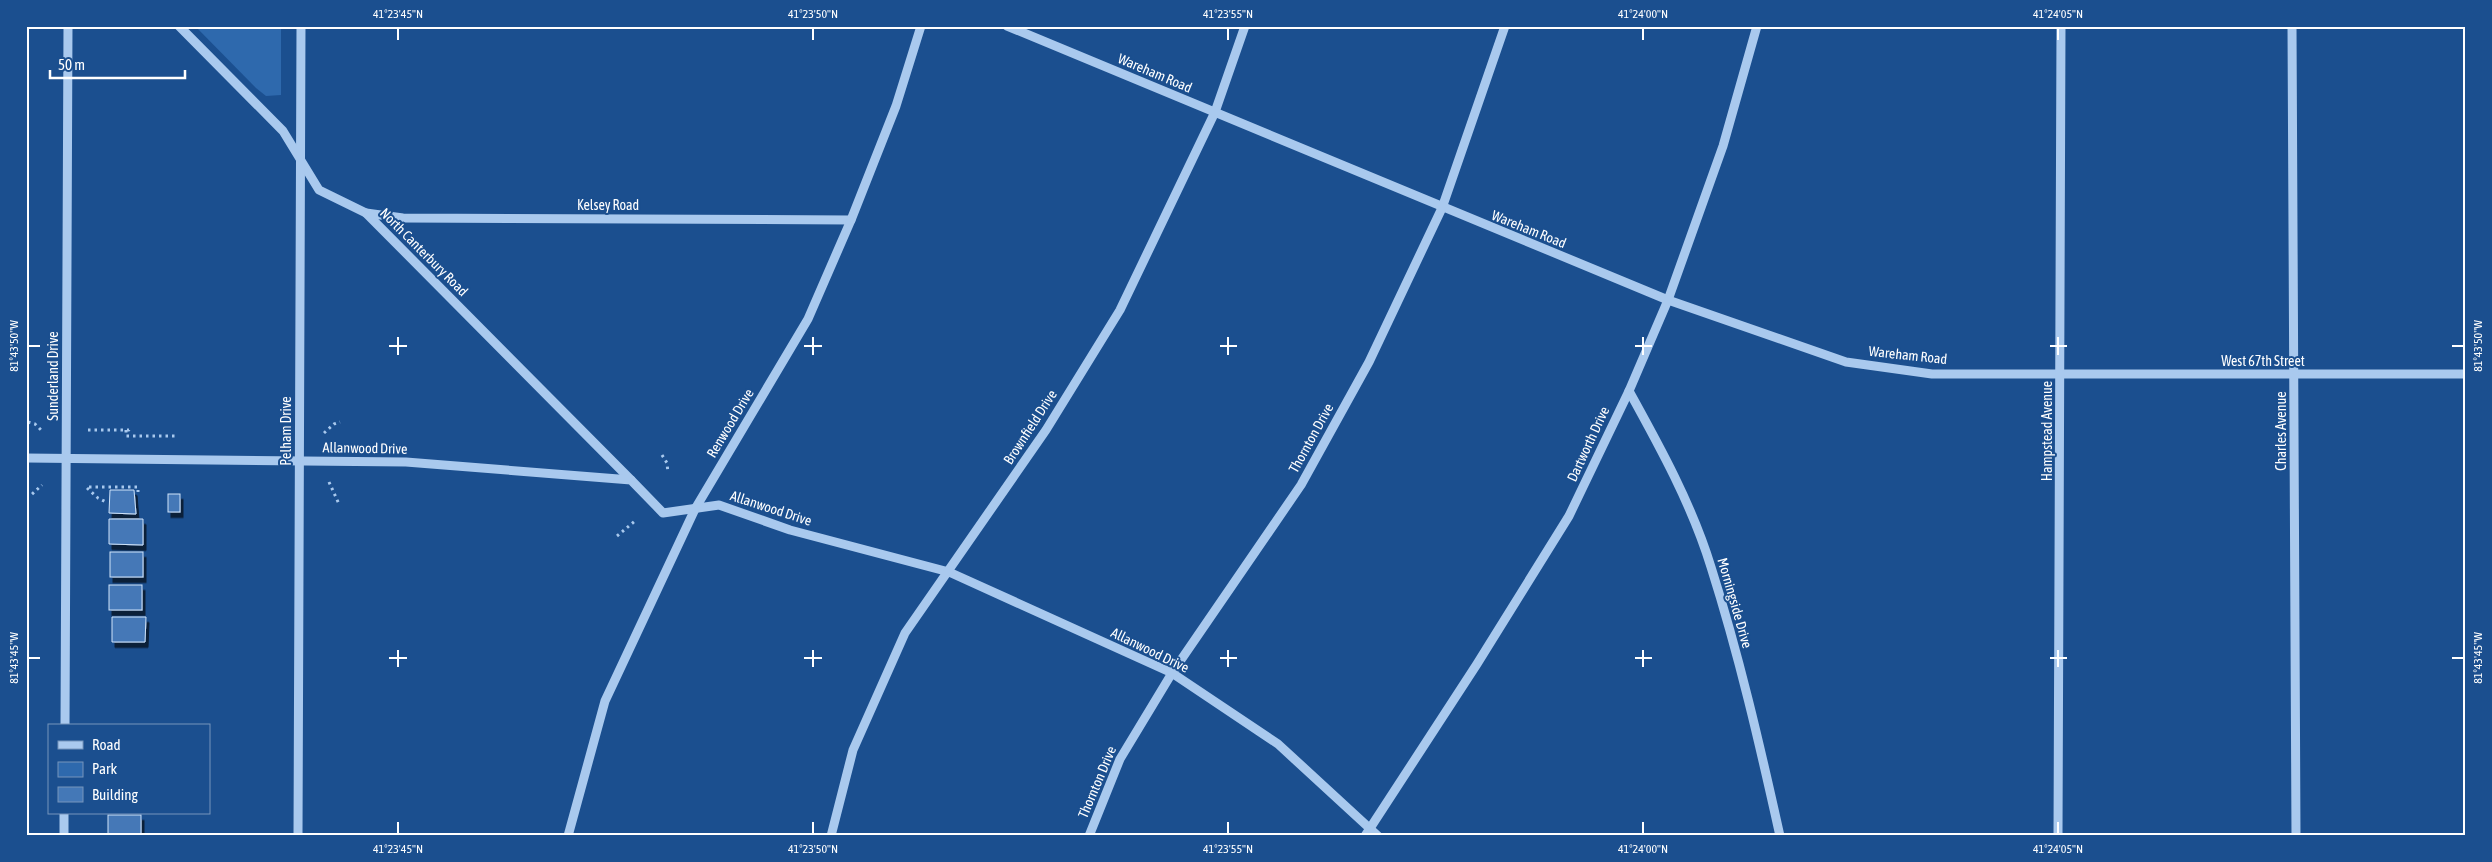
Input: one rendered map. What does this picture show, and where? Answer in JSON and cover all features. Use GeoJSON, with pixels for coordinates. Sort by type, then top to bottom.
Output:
{"type":"FeatureCollection","features":[{"type":"Feature","properties":{"kind":"street","name":"Sunderland Drive"},"geometry":{"type":"LineString","coordinates":[[65,724],[68,26]]}},
{"type":"Feature","properties":{"kind":"street","name":"North Canterbury Road"},"geometry":{"type":"LineString","coordinates":[[179,26],[283,131],[319,190],[366,213],[630,480]]}},
{"type":"Feature","properties":{"kind":"street","name":"Pelham Drive"},"geometry":{"type":"LineString","coordinates":[[298,836],[301,26]]}},
{"type":"Feature","properties":{"kind":"street","name":"Renwood Drive"},"geometry":{"type":"LineString","coordinates":[[568,836],[605,701],[694,509],[808,319],[851,220],[896,106],[921,26]]}},
{"type":"Feature","properties":{"kind":"street","name":"Wareham Road"},"geometry":{"type":"LineString","coordinates":[[1007,26],[1442,208],[1668,300],[1846,362],[1932,374],[2061,374]]}},
{"type":"Feature","properties":{"kind":"street","name":"Brownfield Drive"},"geometry":{"type":"LineString","coordinates":[[831,836],[853,750],[905,633],[1046,430],[1120,310],[1215,112],[1245,26]]}},
{"type":"Feature","properties":{"kind":"street","name":"Thornton Drive"},"geometry":{"type":"LineString","coordinates":[[1089,836],[1120,760],[1172,673],[1301,485],[1369,362],[1442,208],[1505,26]]}},
{"type":"Feature","properties":{"kind":"street","name":"Dartworth Drive"},"geometry":{"type":"LineString","coordinates":[[1365,836],[1372,828],[1570,516],[1629,391],[1668,300],[1723,146],[1757,26]]}},
{"type":"Feature","properties":{"kind":"street","name":"Hampstead Avenue"},"geometry":{"type":"LineString","coordinates":[[2058,836],[2061,26]]}},
{"type":"Feature","properties":{"kind":"street","name":"Charles Avenue"},"geometry":{"type":"LineString","coordinates":[[2292,26],[2296,836]]}},
{"type":"Feature","properties":{"kind":"street","name":"Kelsey Road"},"geometry":{"type":"LineString","coordinates":[[366,213],[403,218],[851,220]]}},
{"type":"Feature","properties":{"kind":"street","name":"West 67th Street"},"geometry":{"type":"LineString","coordinates":[[2061,374],[2466,374]]}},
{"type":"Feature","properties":{"kind":"street","name":"Morningside Drive"},"geometry":{"type":"LineString","coordinates":[[1629,391],[1668,461],[1711,565],[1754,720],[1780,836]]}},
{"type":"Feature","properties":{"kind":"street","name":"Allanwood Drive"},"geometry":{"type":"LineString","coordinates":[[26,458],[406,462],[630,480],[663,513],[719,505],[790,530],[949,572],[1172,673],[1278,744],[1372,828],[1378,836]]}},
{"type":"Feature","properties":{"kind":"street"},"geometry":{"type":"LineString","coordinates":[[64,814],[64,836]]}},
{"type":"Feature","properties":{"kind":"path"},"geometry":{"type":"LineString","coordinates":[[28,422],[35,424],[42,431]]}},
{"type":"Feature","properties":{"kind":"path"},"geometry":{"type":"LineString","coordinates":[[324,432],[340,422]]}},
{"type":"Feature","properties":{"kind":"path"},"geometry":{"type":"LineString","coordinates":[[88,430],[126,430],[132,427]]}},
{"type":"Feature","properties":{"kind":"path"},"geometry":{"type":"LineString","coordinates":[[126,430],[126,436],[176,436]]}},
{"type":"Feature","properties":{"kind":"path"},"geometry":{"type":"LineString","coordinates":[[662,455],[667,463],[668,473]]}},
{"type":"Feature","properties":{"kind":"path"},"geometry":{"type":"LineString","coordinates":[[329,482],[339,504]]}},
{"type":"Feature","properties":{"kind":"path"},"geometry":{"type":"LineString","coordinates":[[26,496],[31,495],[42,485]]}},
{"type":"Feature","properties":{"kind":"path"},"geometry":{"type":"LineString","coordinates":[[106,502],[98,498],[88,488],[138,487],[138,492]]}},
{"type":"Feature","properties":{"kind":"path"},"geometry":{"type":"LineString","coordinates":[[617,536],[635,521]]}},
{"type":"Feature","properties":{"kind":"green space"},"geometry":{"type":"Polygon","coordinates":[[[195,26],[281,26],[281,95],[266,96],[256,88],[195,26]]]}},
{"type":"Feature","properties":{"kind":"building"},"geometry":{"type":"Polygon","coordinates":[[[110,490],[134,490],[136,514],[109,513],[110,490]]]}},
{"type":"Feature","properties":{"kind":"building"},"geometry":{"type":"Polygon","coordinates":[[[168,494],[180,494],[180,512],[168,512],[168,494]]]}},
{"type":"Feature","properties":{"kind":"building"},"geometry":{"type":"Polygon","coordinates":[[[109,519],[143,519],[143,545],[109,544],[109,519]]]}},
{"type":"Feature","properties":{"kind":"building"},"geometry":{"type":"Polygon","coordinates":[[[110,552],[143,552],[143,577],[110,577],[110,552]]]}},
{"type":"Feature","properties":{"kind":"building"},"geometry":{"type":"Polygon","coordinates":[[[109,585],[142,585],[142,610],[109,610],[109,585]]]}},
{"type":"Feature","properties":{"kind":"building"},"geometry":{"type":"Polygon","coordinates":[[[112,617],[146,617],[145,642],[112,642],[112,617]]]}},
{"type":"Feature","properties":{"kind":"building"},"geometry":{"type":"Polygon","coordinates":[[[108,815],[141,815],[141,836],[108,836],[108,815]]]}}]}
